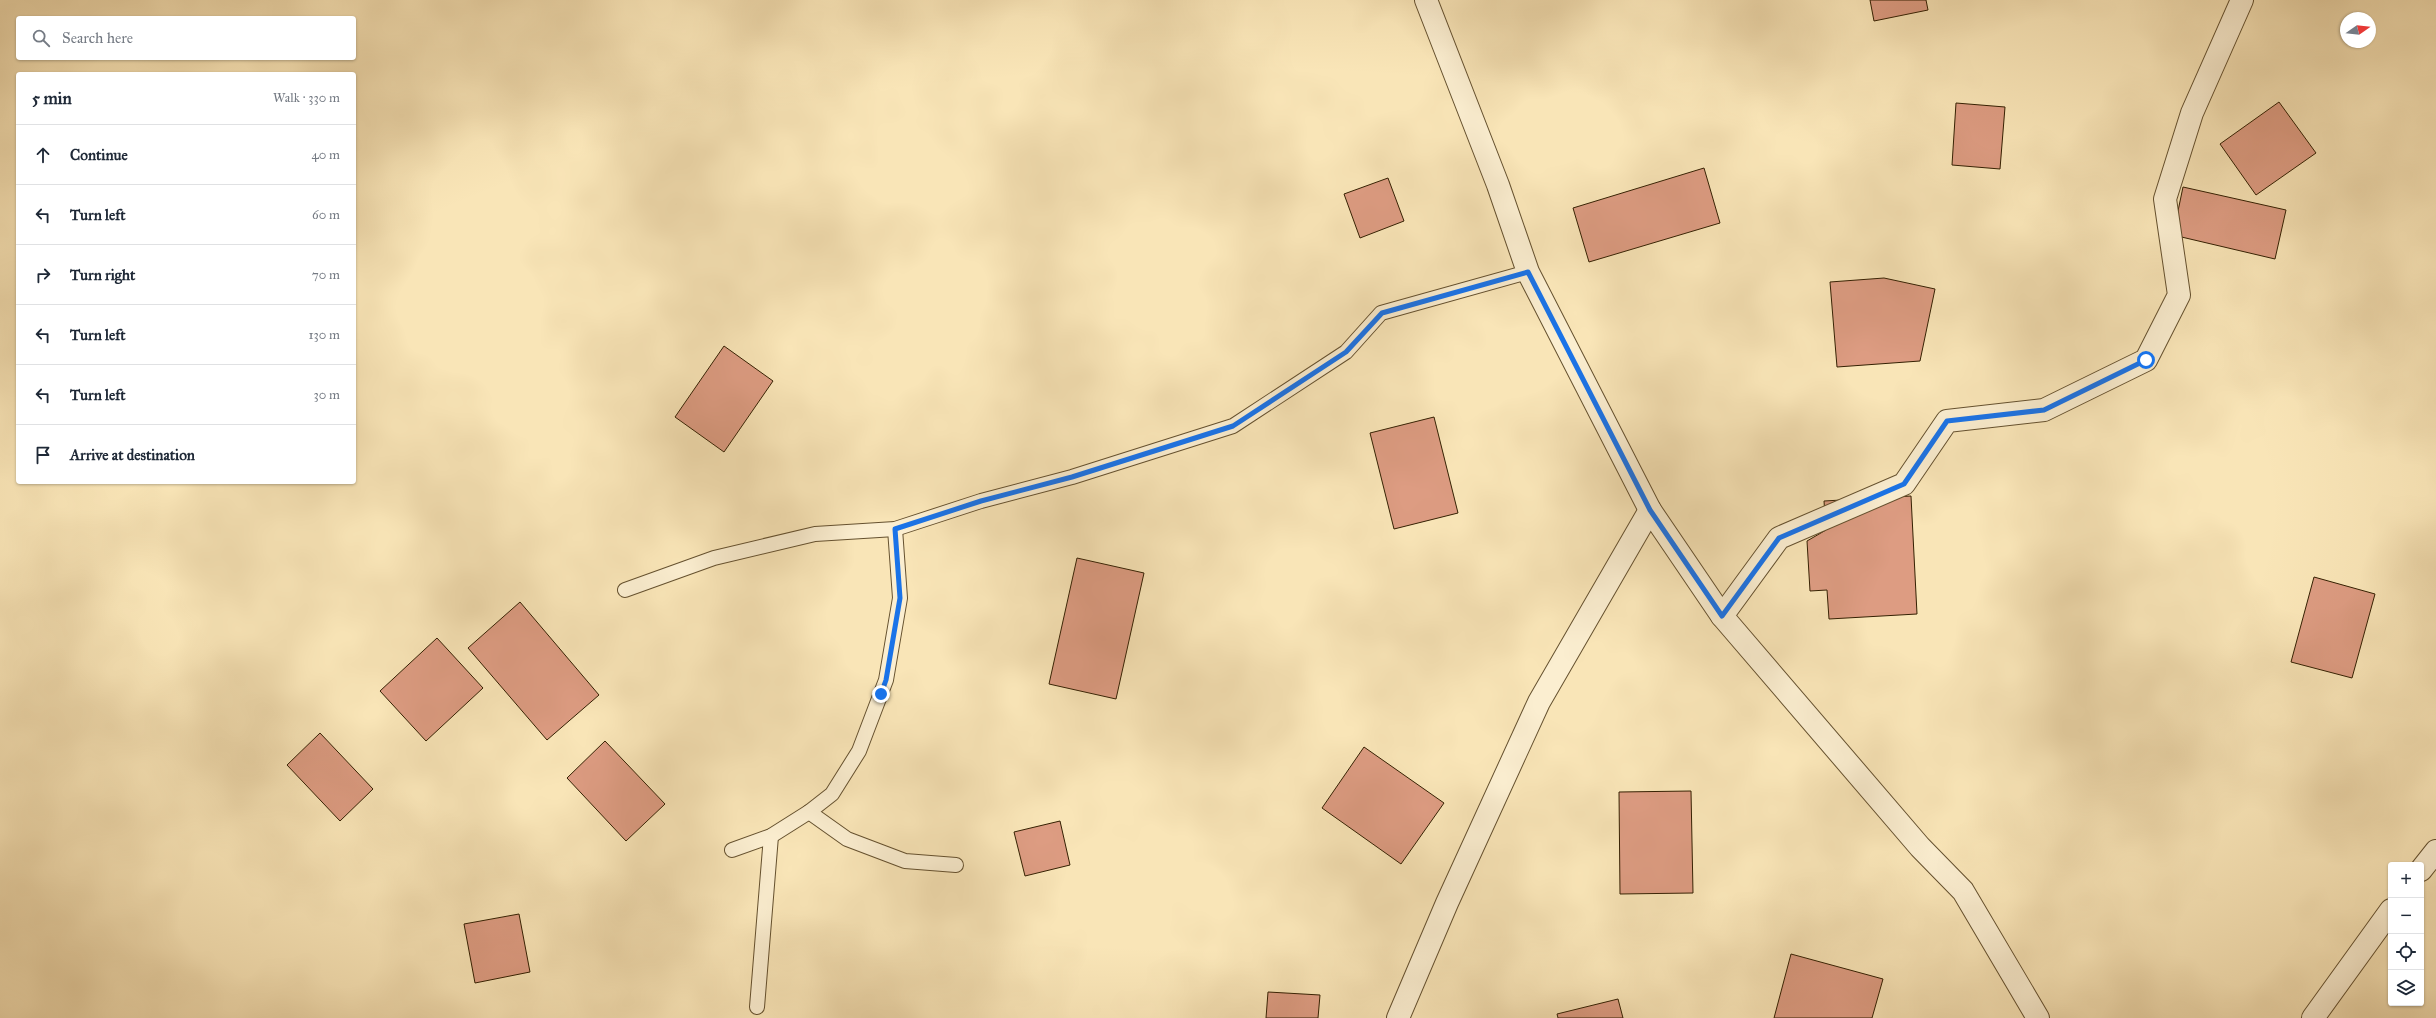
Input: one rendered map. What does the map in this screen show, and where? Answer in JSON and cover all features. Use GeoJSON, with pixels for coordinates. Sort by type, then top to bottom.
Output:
{"type":"FeatureCollection","features":[{"type":"Feature","properties":{"kind":"street"},"geometry":{"type":"LineString","coordinates":[[1426,0],[1498,185],[1528,272],[1650,510],[1722,616],[1920,847],[1963,891],[2038,1018]]}},
{"type":"Feature","properties":{"kind":"street"},"geometry":{"type":"LineString","coordinates":[[1722,616],[1779,538],[1904,484],[1947,421],[2044,410],[2146,360],[2179,295],[2165,199],[2192,113],[2242,0]]}},
{"type":"Feature","properties":{"kind":"street"},"geometry":{"type":"LineString","coordinates":[[1398,1018],[1447,903],[1539,702],[1650,510]]}},
{"type":"Feature","properties":{"kind":"street"},"geometry":{"type":"LineString","coordinates":[[2424,866],[2436,851]]}},
{"type":"Feature","properties":{"kind":"street"},"geometry":{"type":"LineString","coordinates":[[2313,1018],[2388,914]]}},
{"type":"Feature","properties":{"kind":"lane"},"geometry":{"type":"LineString","coordinates":[[625,590],[714,558],[815,534],[895,529],[981,501],[1072,477],[1233,426],[1346,352],[1382,313],[1528,272]]}},
{"type":"Feature","properties":{"kind":"lane"},"geometry":{"type":"LineString","coordinates":[[732,850],[771,836],[809,812],[832,794],[859,751],[886,680],[900,598],[895,529]]}},
{"type":"Feature","properties":{"kind":"lane"},"geometry":{"type":"LineString","coordinates":[[809,812],[847,839],[905,861],[956,865]]}},
{"type":"Feature","properties":{"kind":"lane"},"geometry":{"type":"LineString","coordinates":[[757,1007],[771,836]]}},
{"type":"Feature","properties":{"kind":"building"},"geometry":{"type":"Polygon","coordinates":[[[1870,0],[1926,0],[1928,10],[1874,21],[1870,0]]]}},
{"type":"Feature","properties":{"kind":"building"},"geometry":{"type":"Polygon","coordinates":[[[2279,102],[2316,153],[2256,195],[2220,144],[2279,102]]]}},
{"type":"Feature","properties":{"kind":"building"},"geometry":{"type":"Polygon","coordinates":[[[1956,103],[2005,107],[2000,169],[1952,165],[1956,103]]]}},
{"type":"Feature","properties":{"kind":"building"},"geometry":{"type":"Polygon","coordinates":[[[1704,168],[1720,223],[1589,262],[1573,208],[1704,168]]]}},
{"type":"Feature","properties":{"kind":"building"},"geometry":{"type":"Polygon","coordinates":[[[1388,178],[1404,221],[1360,238],[1344,194],[1388,178]]]}},
{"type":"Feature","properties":{"kind":"building"},"geometry":{"type":"Polygon","coordinates":[[[2183,187],[2286,210],[2275,259],[2173,235],[2183,187]]]}},
{"type":"Feature","properties":{"kind":"building"},"geometry":{"type":"Polygon","coordinates":[[[1884,278],[1935,289],[1920,361],[1837,367],[1830,282],[1884,278]]]}},
{"type":"Feature","properties":{"kind":"building"},"geometry":{"type":"Polygon","coordinates":[[[724,346],[773,381],[724,452],[675,417],[724,346]]]}},
{"type":"Feature","properties":{"kind":"building"},"geometry":{"type":"Polygon","coordinates":[[[1434,417],[1458,513],[1394,529],[1370,433],[1434,417]]]}},
{"type":"Feature","properties":{"kind":"building"},"geometry":{"type":"Polygon","coordinates":[[[1911,496],[1917,614],[1829,619],[1827,590],[1810,591],[1807,541],[1826,530],[1824,501],[1911,496]]]}},
{"type":"Feature","properties":{"kind":"building"},"geometry":{"type":"Polygon","coordinates":[[[1077,558],[1144,573],[1116,699],[1049,684],[1077,558]]]}},
{"type":"Feature","properties":{"kind":"building"},"geometry":{"type":"Polygon","coordinates":[[[2314,577],[2375,594],[2352,678],[2291,662],[2314,577]]]}},
{"type":"Feature","properties":{"kind":"building"},"geometry":{"type":"Polygon","coordinates":[[[520,602],[599,695],[547,740],[468,648],[520,602]]]}},
{"type":"Feature","properties":{"kind":"building"},"geometry":{"type":"Polygon","coordinates":[[[437,638],[483,688],[426,741],[380,691],[437,638]]]}},
{"type":"Feature","properties":{"kind":"building"},"geometry":{"type":"Polygon","coordinates":[[[320,733],[373,789],[340,821],[287,765],[320,733]]]}},
{"type":"Feature","properties":{"kind":"building"},"geometry":{"type":"Polygon","coordinates":[[[605,741],[665,804],[626,841],[567,778],[605,741]]]}},
{"type":"Feature","properties":{"kind":"building"},"geometry":{"type":"Polygon","coordinates":[[[1364,747],[1444,803],[1401,864],[1322,808],[1364,747]]]}},
{"type":"Feature","properties":{"kind":"building"},"geometry":{"type":"Polygon","coordinates":[[[1691,791],[1693,893],[1620,894],[1619,792],[1691,791]]]}},
{"type":"Feature","properties":{"kind":"building"},"geometry":{"type":"Polygon","coordinates":[[[1060,821],[1070,865],[1025,876],[1014,832],[1060,821]]]}},
{"type":"Feature","properties":{"kind":"building"},"geometry":{"type":"Polygon","coordinates":[[[519,914],[530,972],[475,983],[464,924],[519,914]]]}},
{"type":"Feature","properties":{"kind":"building"},"geometry":{"type":"Polygon","coordinates":[[[1791,954],[1883,979],[1872,1018],[1774,1018],[1791,954]]]}},
{"type":"Feature","properties":{"kind":"building"},"geometry":{"type":"Polygon","coordinates":[[[1268,992],[1320,995],[1318,1018],[1266,1018],[1268,992]]]}},
{"type":"Feature","properties":{"kind":"building"},"geometry":{"type":"Polygon","coordinates":[[[1618,999],[1623,1018],[1558,1018],[1557,1014],[1618,999]]]}},
{"type":"Feature","properties":{"kind":"route"},"geometry":{"type":"LineString","coordinates":[[881,694],[886,680],[900,598],[895,529],[981,501],[1072,477],[1233,426],[1346,352],[1382,313],[1528,272],[1586,388],[1650,510],[1722,616],[1779,538],[1904,484],[1947,421],[2044,410],[2146,360]]}}]}
